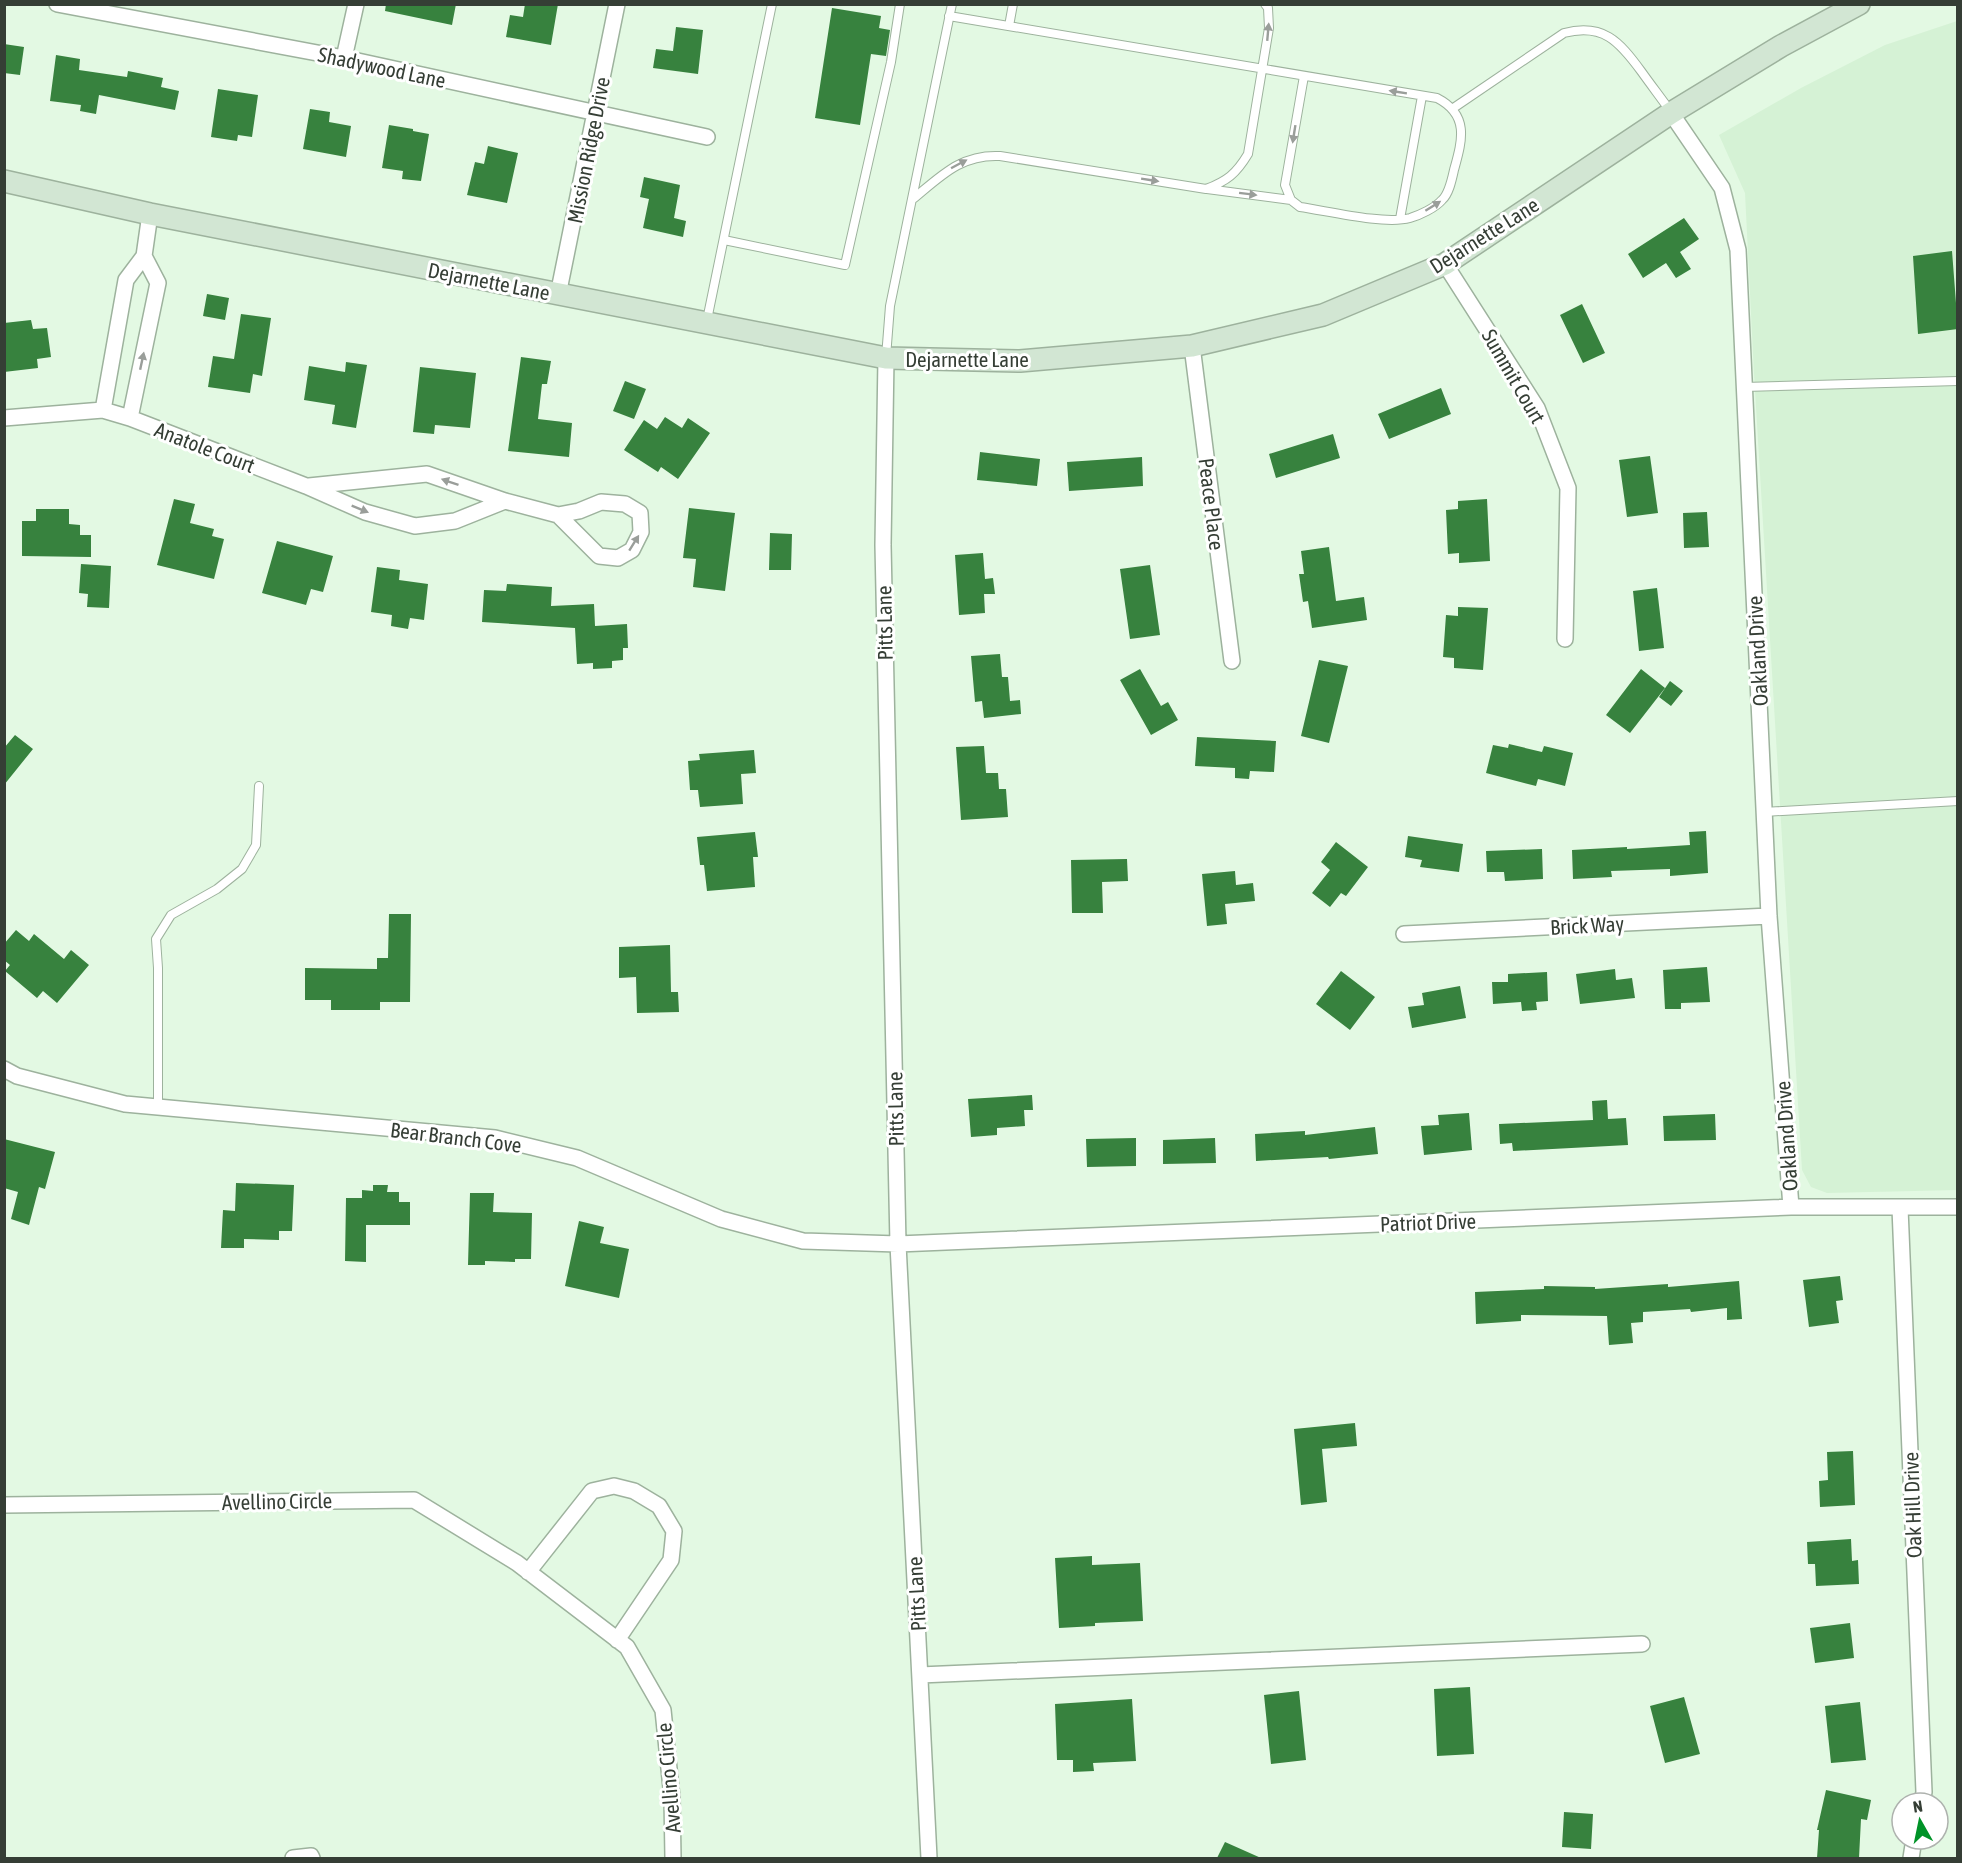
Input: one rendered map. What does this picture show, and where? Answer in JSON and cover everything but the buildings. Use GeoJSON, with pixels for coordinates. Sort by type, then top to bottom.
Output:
{"type":"FeatureCollection","features":[{"type":"Feature","properties":{"kind":"main road","name":"Dejarnette Lane"},"geometry":{"type":"LineString","coordinates":[[4,181],[150,214],[886,358],[1020,362],[1192,346],[1323,315],[1445,264],[1671,112],[1780,46],[1859,4]]}},
{"type":"Feature","properties":{"kind":"street","name":"Shadywood Lane"},"geometry":{"type":"LineString","coordinates":[[57,4],[344,58],[707,136]]}},
{"type":"Feature","properties":{"kind":"street"},"geometry":{"type":"LineString","coordinates":[[344,58],[356,4]]}},
{"type":"Feature","properties":{"kind":"street","name":"Mission Ridge Drive"},"geometry":{"type":"LineString","coordinates":[[558,295],[617,4]]}},
{"type":"Feature","properties":{"kind":"street","name":"Oakland Drive"},"geometry":{"type":"LineString","coordinates":[[1671,112],[1722,188],[1738,250],[1769,916],[1791,1207]]}},
{"type":"Feature","properties":{"kind":"street"},"geometry":{"type":"LineString","coordinates":[[102,410],[126,280],[144,256],[150,214]]}},
{"type":"Feature","properties":{"kind":"street"},"geometry":{"type":"LineString","coordinates":[[130,418],[158,283],[144,256]]}},
{"type":"Feature","properties":{"kind":"street","name":"Summit Court"},"geometry":{"type":"LineString","coordinates":[[1445,264],[1537,408],[1568,488],[1565,639]]}},
{"type":"Feature","properties":{"kind":"street","name":"Peace Place"},"geometry":{"type":"LineString","coordinates":[[1192,346],[1232,661]]}},
{"type":"Feature","properties":{"kind":"street","name":"Pitts Lane"},"geometry":{"type":"LineString","coordinates":[[886,358],[883,545],[898,1244],[929,1858]]}},
{"type":"Feature","properties":{"kind":"street","name":"Anatole Court"},"geometry":{"type":"LineString","coordinates":[[4,418],[102,410],[130,418],[306,486],[365,512],[415,526],[455,521],[505,501]]}},
{"type":"Feature","properties":{"kind":"street","name":"Anatole Court"},"geometry":{"type":"LineString","coordinates":[[306,486],[427,474],[505,501],[558,515],[579,511],[601,502],[625,504],[640,513],[641,532],[632,550],[618,558],[599,556],[558,515]]}},
{"type":"Feature","properties":{"kind":"street","name":"Brick Way"},"geometry":{"type":"LineString","coordinates":[[1404,934],[1769,916]]}},
{"type":"Feature","properties":{"kind":"street","name":"Bear Branch Cove"},"geometry":{"type":"LineString","coordinates":[[4,1069],[17,1076],[124,1104],[495,1138],[577,1158],[721,1219],[802,1241],[898,1244]]}},
{"type":"Feature","properties":{"kind":"street","name":"Patriot Drive"},"geometry":{"type":"LineString","coordinates":[[898,1244],[1791,1207],[1958,1207]]}},
{"type":"Feature","properties":{"kind":"street","name":"Oak Hill Drive"},"geometry":{"type":"LineString","coordinates":[[1900,1208],[1924,1791]]}},
{"type":"Feature","properties":{"kind":"street"},"geometry":{"type":"LineString","coordinates":[[528,1572],[592,1491],[614,1486],[634,1491],[659,1506],[674,1531],[671,1560],[617,1640]]}},
{"type":"Feature","properties":{"kind":"street","name":"Avellino Circle"},"geometry":{"type":"LineString","coordinates":[[4,1505],[414,1500],[528,1572],[627,1647],[663,1710],[672,1798],[674,1858]]}},
{"type":"Feature","properties":{"kind":"street"},"geometry":{"type":"LineString","coordinates":[[920,1675],[1642,1644]]}},
{"type":"Feature","properties":{"kind":"street"},"geometry":{"type":"LineString","coordinates":[[293,1858],[310,1856],[312,1858]]}},
{"type":"Feature","properties":{"kind":"lane"},"geometry":{"type":"LineString","coordinates":[[706,324],[772,4]]}},
{"type":"Feature","properties":{"kind":"lane"},"geometry":{"type":"LineString","coordinates":[[724,240],[845,265],[891,62],[900,4]]}},
{"type":"Feature","properties":{"kind":"lane"},"geometry":{"type":"LineString","coordinates":[[886,358],[890,306],[952,4]]}},
{"type":"Feature","properties":{"kind":"lane"},"geometry":{"type":"LineString","coordinates":[[1009,26],[1013,4]]}},
{"type":"Feature","properties":{"kind":"lane"},"geometry":{"type":"LineString","coordinates":[[1206,189],[1222,183],[1238,171],[1248,154],[1269,28],[1266,4]]}},
{"type":"Feature","properties":{"kind":"lane"},"geometry":{"type":"LineString","coordinates":[[913,200],[950,169],[968,159],[985,155],[1291,200],[1300,207],[1392,221],[1410,218],[1444,200],[1461,142],[1461,125],[1448,104],[1437,98],[949,16]]}},
{"type":"Feature","properties":{"kind":"lane"},"geometry":{"type":"LineString","coordinates":[[1452,109],[1564,33],[1578,29],[1595,31],[1610,37],[1624,48],[1671,112]]}},
{"type":"Feature","properties":{"kind":"lane"},"geometry":{"type":"LineString","coordinates":[[1291,200],[1286,185],[1304,76]]}},
{"type":"Feature","properties":{"kind":"lane"},"geometry":{"type":"LineString","coordinates":[[1400,219],[1422,96]]}},
{"type":"Feature","properties":{"kind":"lane"},"geometry":{"type":"LineString","coordinates":[[1744,387],[1958,381]]}},
{"type":"Feature","properties":{"kind":"lane"},"geometry":{"type":"LineString","coordinates":[[158,1107],[156,939],[171,915],[216,889],[242,869],[256,845],[259,786]]}},
{"type":"Feature","properties":{"kind":"lane"},"geometry":{"type":"LineString","coordinates":[[1764,812],[1958,801]]}},
{"type":"Feature","properties":{"kind":"shaded area"},"geometry":{"type":"Polygon","coordinates":[[[1957,21],[1957,1190],[1827,1193],[1811,1187],[1802,1170],[1745,193],[1719,135],[1801,88],[1885,45],[1957,21]]]}}]}
